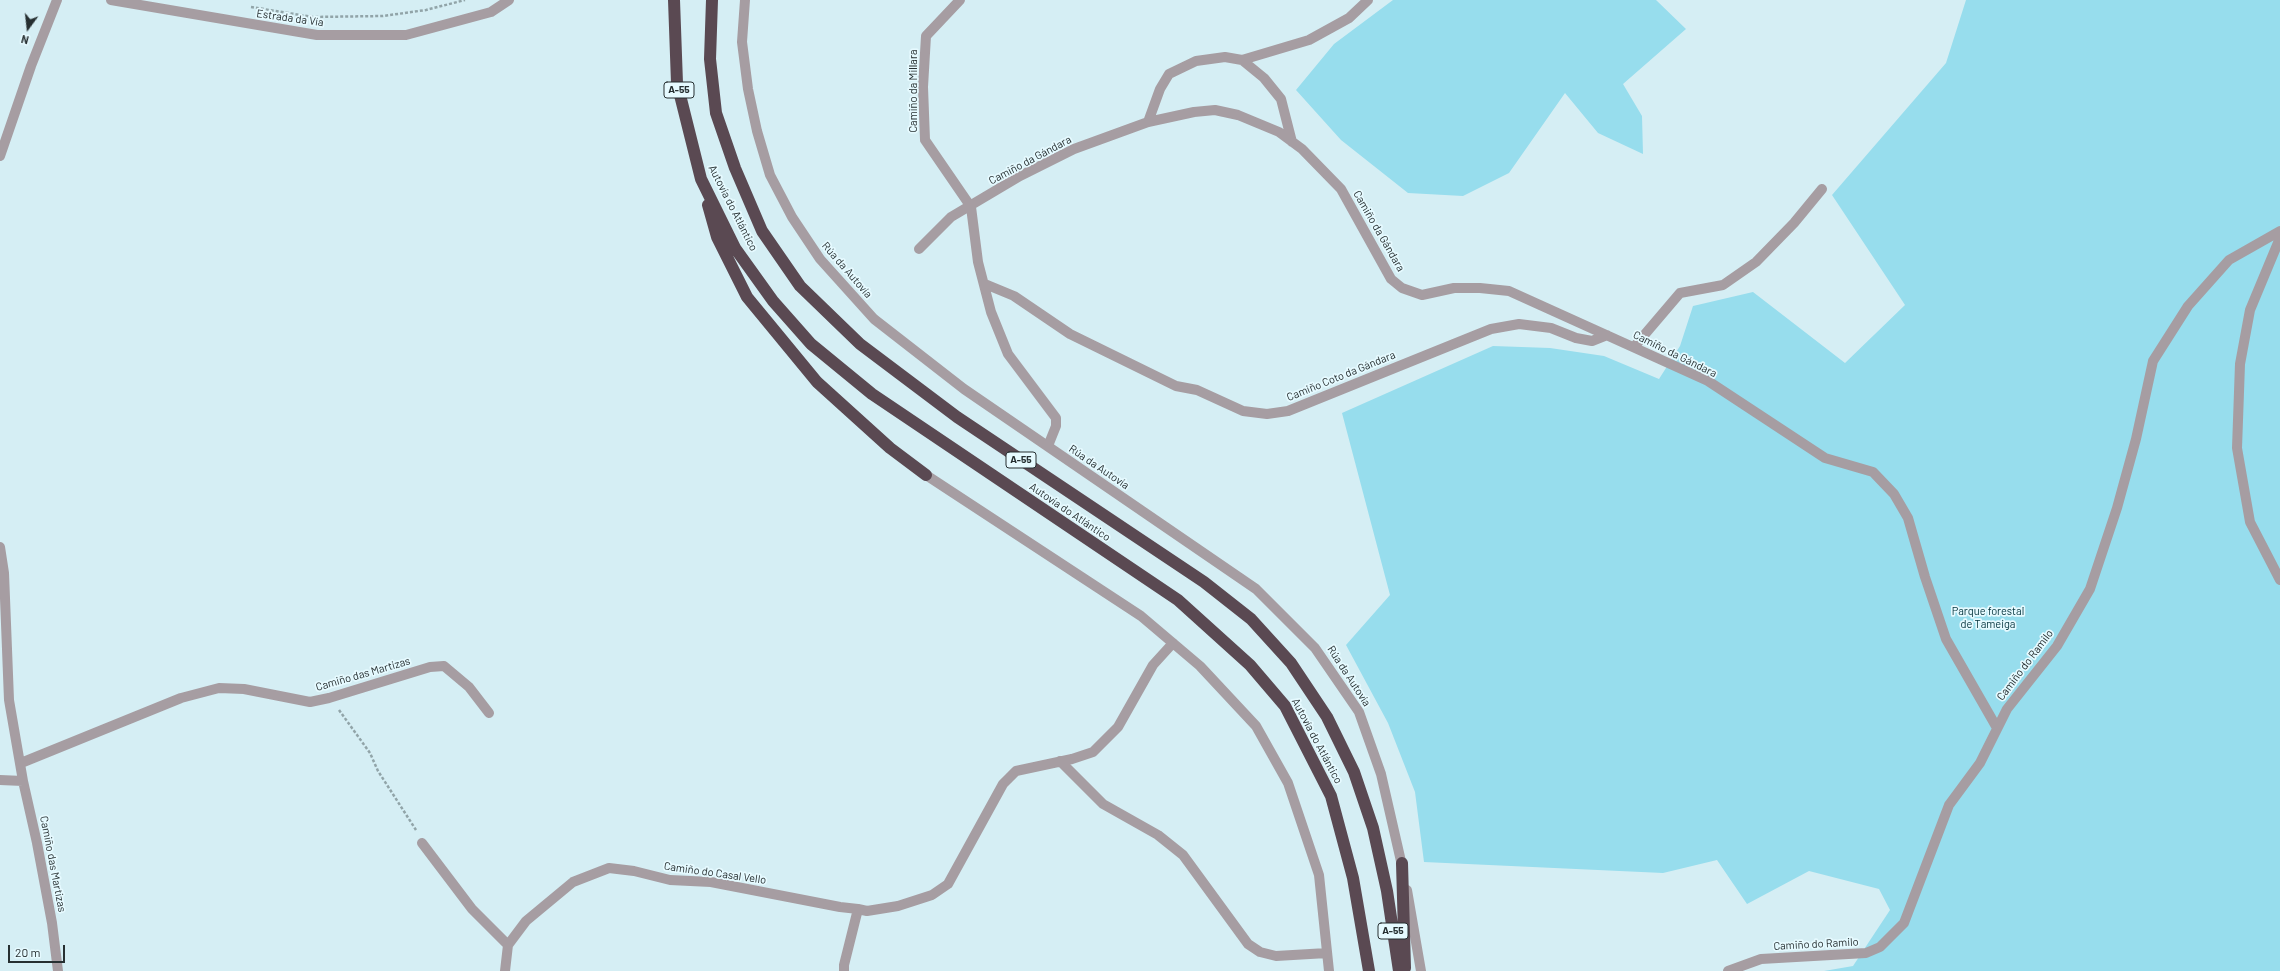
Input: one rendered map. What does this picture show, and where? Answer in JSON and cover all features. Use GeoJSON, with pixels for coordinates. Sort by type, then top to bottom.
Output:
{"type":"FeatureCollection","features":[{"type":"Feature","properties":{"kind":"highway","name":"Autovía do Atlántico"},"geometry":{"type":"LineString","coordinates":[[674,0],[677,83],[701,178],[735,248],[773,301],[811,344],[872,394],[1178,600],[1250,665],[1285,706],[1331,796],[1353,878],[1368,971]]}},
{"type":"Feature","properties":{"kind":"highway","name":"Autovía do Atlántico"},"geometry":{"type":"LineString","coordinates":[[712,0],[710,59],[716,113],[735,168],[762,231],[800,286],[860,344],[957,417],[1204,582],[1251,619],[1291,664],[1327,717],[1354,772],[1374,835],[1387,890],[1399,971]]}},
{"type":"Feature","properties":{"kind":"highway"},"geometry":{"type":"LineString","coordinates":[[701,178],[716,237],[747,297],[817,382],[890,448],[926,475]]}},
{"type":"Feature","properties":{"kind":"highway"},"geometry":{"type":"LineString","coordinates":[[1402,863],[1406,971]]}},
{"type":"Feature","properties":{"kind":"street"},"geometry":{"type":"LineString","coordinates":[[0,156],[31,66],[57,0]]}},
{"type":"Feature","properties":{"kind":"street","name":"Estrada da Vía"},"geometry":{"type":"LineString","coordinates":[[111,0],[317,35],[406,35],[491,12],[509,0]]}},
{"type":"Feature","properties":{"kind":"street","name":"Rúa da Autovía"},"geometry":{"type":"LineString","coordinates":[[745,0],[742,42],[748,89],[757,131],[770,175],[792,217],[820,259],[874,318],[964,389],[1256,589],[1316,648],[1359,712],[1381,774],[1402,863],[1421,971]]}},
{"type":"Feature","properties":{"kind":"street","name":"Camiño da Millara"},"geometry":{"type":"LineString","coordinates":[[960,0],[926,36],[922,87],[925,140],[971,207],[978,262],[985,284],[990,312],[1008,354],[1056,418],[1056,426],[1048,446]]}},
{"type":"Feature","properties":{"kind":"street"},"geometry":{"type":"LineString","coordinates":[[1148,122],[1160,90],[1169,74],[1196,61],[1225,57],[1242,60],[1309,40],[1348,18],[1368,0]]}},
{"type":"Feature","properties":{"kind":"street"},"geometry":{"type":"LineString","coordinates":[[1242,60],[1264,78],[1281,99],[1292,142]]}},
{"type":"Feature","properties":{"kind":"street","name":"Camiño da Gándara"},"geometry":{"type":"LineString","coordinates":[[918,249],[951,217],[971,207],[1020,176],[1074,149],[1148,122],[1194,112],[1215,110],[1238,115],[1279,132],[1302,149],[1341,189],[1391,279],[1402,288],[1422,295],[1454,288],[1480,288],[1509,291],[1708,381],[1825,458],[1873,472],[1894,494],[1908,518],[1925,577],[1946,639],[1997,728]]}},
{"type":"Feature","properties":{"kind":"street"},"geometry":{"type":"LineString","coordinates":[[1634,347],[1680,293],[1723,285],[1756,262],[1794,223],[1822,189]]}},
{"type":"Feature","properties":{"kind":"street","name":"Camiño do Ramilo"},"geometry":{"type":"LineString","coordinates":[[1728,971],[1761,959],[1866,953],[1880,947],[1904,923],[1949,805],[1980,763],[2007,709],[2057,646],[2090,589],[2117,508],[2136,439],[2153,361],[2188,306],[2229,260],[2280,231]]}},
{"type":"Feature","properties":{"kind":"street"},"geometry":{"type":"LineString","coordinates":[[2280,238],[2250,310],[2240,364],[2237,448],[2250,522],[2280,580]]}},
{"type":"Feature","properties":{"kind":"street","name":"Camiño Coto da Gándara"},"geometry":{"type":"LineString","coordinates":[[985,284],[1014,296],[1070,334],[1176,386],[1197,390],[1243,411],[1267,414],[1288,411],[1491,329],[1519,324],[1551,328],[1576,338],[1592,341],[1607,335]]}},
{"type":"Feature","properties":{"kind":"street"},"geometry":{"type":"LineString","coordinates":[[926,475],[1141,616],[1200,666],[1256,726],[1288,783],[1319,875],[1329,971]]}},
{"type":"Feature","properties":{"kind":"street","name":"Camiño das Martizas"},"geometry":{"type":"LineString","coordinates":[[0,547],[4,573],[9,700],[23,781],[51,915],[58,971]]}},
{"type":"Feature","properties":{"kind":"street","name":"Camiño do Casal Vello"},"geometry":{"type":"LineString","coordinates":[[505,971],[508,946],[526,921],[573,882],[609,868],[634,871],[670,880],[711,882],[867,911],[898,906],[932,895],[948,884],[1003,784],[1016,771],[1093,752],[1118,727],[1153,665],[1173,643]]}},
{"type":"Feature","properties":{"kind":"street","name":"Camiño das Martizas"},"geometry":{"type":"LineString","coordinates":[[21,763],[180,698],[219,688],[244,689],[310,702],[329,698],[430,667],[444,666],[469,687],[489,713]]}},
{"type":"Feature","properties":{"kind":"street"},"geometry":{"type":"LineString","coordinates":[[1060,761],[1103,804],[1158,835],[1183,855],[1248,944],[1260,952],[1276,956],[1327,953]]}},
{"type":"Feature","properties":{"kind":"street"},"geometry":{"type":"LineString","coordinates":[[0,780],[23,781]]}},
{"type":"Feature","properties":{"kind":"street"},"geometry":{"type":"LineString","coordinates":[[422,843],[472,909],[508,946]]}},
{"type":"Feature","properties":{"kind":"street"},"geometry":{"type":"LineString","coordinates":[[844,971],[844,965],[858,909]]}},
{"type":"Feature","properties":{"kind":"path"},"geometry":{"type":"LineString","coordinates":[[244,6],[313,17],[383,16],[426,10],[465,0]]}},
{"type":"Feature","properties":{"kind":"path"},"geometry":{"type":"LineString","coordinates":[[329,698],[347,720],[370,753],[378,772],[422,843]]}},
{"type":"Feature","properties":{"kind":"green space"},"geometry":{"type":"Polygon","coordinates":[[[1393,0],[1656,0],[1686,29],[1623,84],[1642,116],[1643,154],[1598,133],[1565,93],[1509,173],[1463,196],[1408,193],[1341,140],[1296,90],[1334,44],[1393,0]]]}},
{"type":"Feature","properties":{"kind":"green space","name":"Parque forestal de Tameiga"},"geometry":{"type":"Polygon","coordinates":[[[1966,0],[2280,0],[2280,971],[1824,971],[1853,966],[1890,910],[1879,889],[1809,871],[1747,904],[1717,860],[1663,873],[1424,862],[1415,792],[1388,723],[1346,645],[1390,595],[1342,413],[1493,346],[1550,348],[1604,356],[1659,379],[1680,346],[1693,306],[1753,292],[1845,363],[1905,305],[1832,195],[1946,63],[1966,0]]]}}]}
